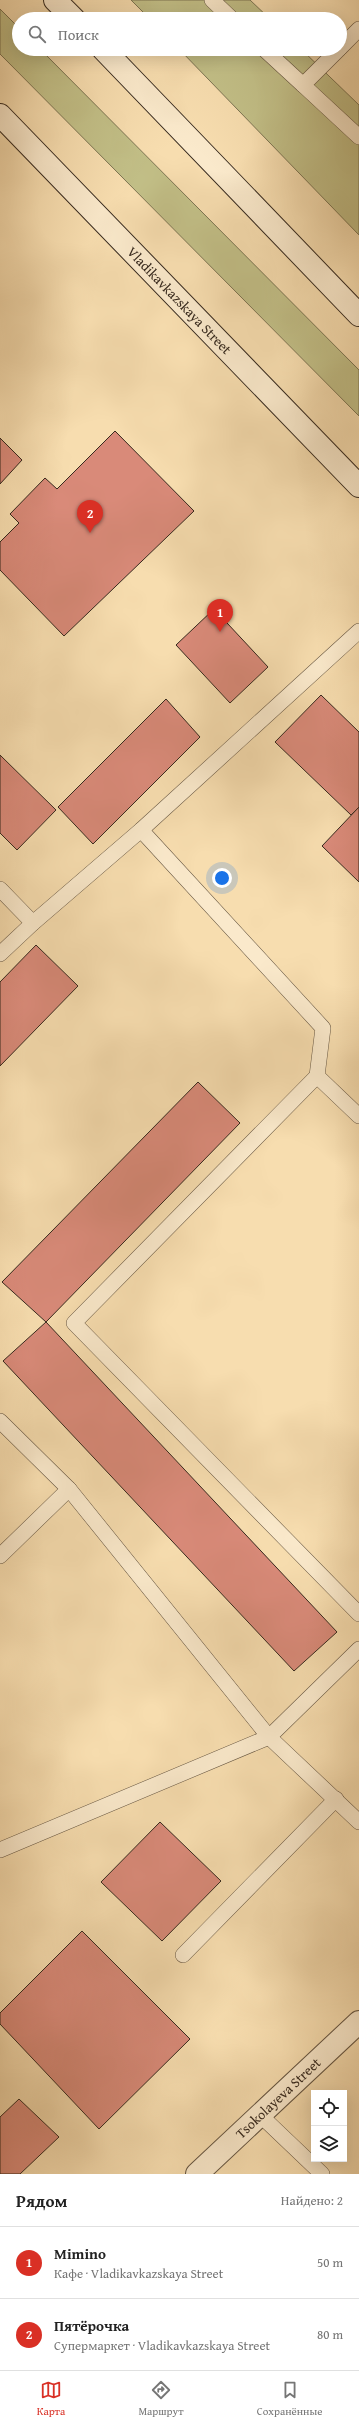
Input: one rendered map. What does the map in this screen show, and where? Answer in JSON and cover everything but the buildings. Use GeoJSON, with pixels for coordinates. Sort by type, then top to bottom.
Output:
{"type":"FeatureCollection","features":[{"type":"Feature","properties":{"kind":"main road"},"geometry":{"type":"LineString","coordinates":[[55,0],[67,12]]}},
{"type":"Feature","properties":{"kind":"main road"},"geometry":{"type":"LineString","coordinates":[[109,56],[359,315]]}},
{"type":"Feature","properties":{"kind":"main road","name":"Vladikavkazskaya Street"},"geometry":{"type":"LineString","coordinates":[[0,115],[359,486]]}},
{"type":"Feature","properties":{"kind":"main road","name":"Tsokolayeva Street"},"geometry":{"type":"LineString","coordinates":[[197,2174],[259,2114],[359,2022]]}},
{"type":"Feature","properties":{"kind":"lane"},"geometry":{"type":"LineString","coordinates":[[212,0],[225,12]]}},
{"type":"Feature","properties":{"kind":"lane"},"geometry":{"type":"LineString","coordinates":[[347,42],[359,29]]}},
{"type":"Feature","properties":{"kind":"lane"},"geometry":{"type":"LineString","coordinates":[[272,56],[359,137]]}},
{"type":"Feature","properties":{"kind":"lane"},"geometry":{"type":"LineString","coordinates":[[303,85],[333,56]]}},
{"type":"Feature","properties":{"kind":"lane"},"geometry":{"type":"LineString","coordinates":[[0,954],[33,923],[141,830],[359,631]]}},
{"type":"Feature","properties":{"kind":"lane"},"geometry":{"type":"LineString","coordinates":[[141,830],[323,1028],[317,1076],[74,1323],[359,1614]]}},
{"type":"Feature","properties":{"kind":"lane"},"geometry":{"type":"LineString","coordinates":[[0,889],[33,923]]}},
{"type":"Feature","properties":{"kind":"lane"},"geometry":{"type":"LineString","coordinates":[[317,1076],[359,1116]]}},
{"type":"Feature","properties":{"kind":"lane"},"geometry":{"type":"LineString","coordinates":[[0,1421],[69,1489],[269,1737],[359,1822]]}},
{"type":"Feature","properties":{"kind":"lane"},"geometry":{"type":"LineString","coordinates":[[0,1556],[69,1489]]}},
{"type":"Feature","properties":{"kind":"lane"},"geometry":{"type":"LineString","coordinates":[[0,1850],[269,1737],[359,1649]]}},
{"type":"Feature","properties":{"kind":"lane"},"geometry":{"type":"LineString","coordinates":[[184,1955],[336,1799]]}},
{"type":"Feature","properties":{"kind":"lane"},"geometry":{"type":"LineString","coordinates":[[259,2114],[322,2174]]}},
{"type":"Feature","properties":{"kind":"shaded area"},"geometry":{"type":"Polygon","coordinates":[[[131,0],[250,0],[263,12],[143,12],[131,0]]]}},
{"type":"Feature","properties":{"kind":"shaded area"},"geometry":{"type":"Polygon","coordinates":[[[0,9],[12,21],[12,56],[47,56],[359,370],[359,416],[0,54],[0,9]]]}},
{"type":"Feature","properties":{"kind":"shaded area"},"geometry":{"type":"Polygon","coordinates":[[[186,56],[308,56],[359,105],[359,235],[186,56]]]}},
{"type":"Feature","properties":{"kind":"place","name":"Пятёрочка"},"geometry":{"type":"Point","coordinates":[90,533]}},
{"type":"Feature","properties":{"kind":"place","name":"Mimino"},"geometry":{"type":"Point","coordinates":[220,632]}}]}
